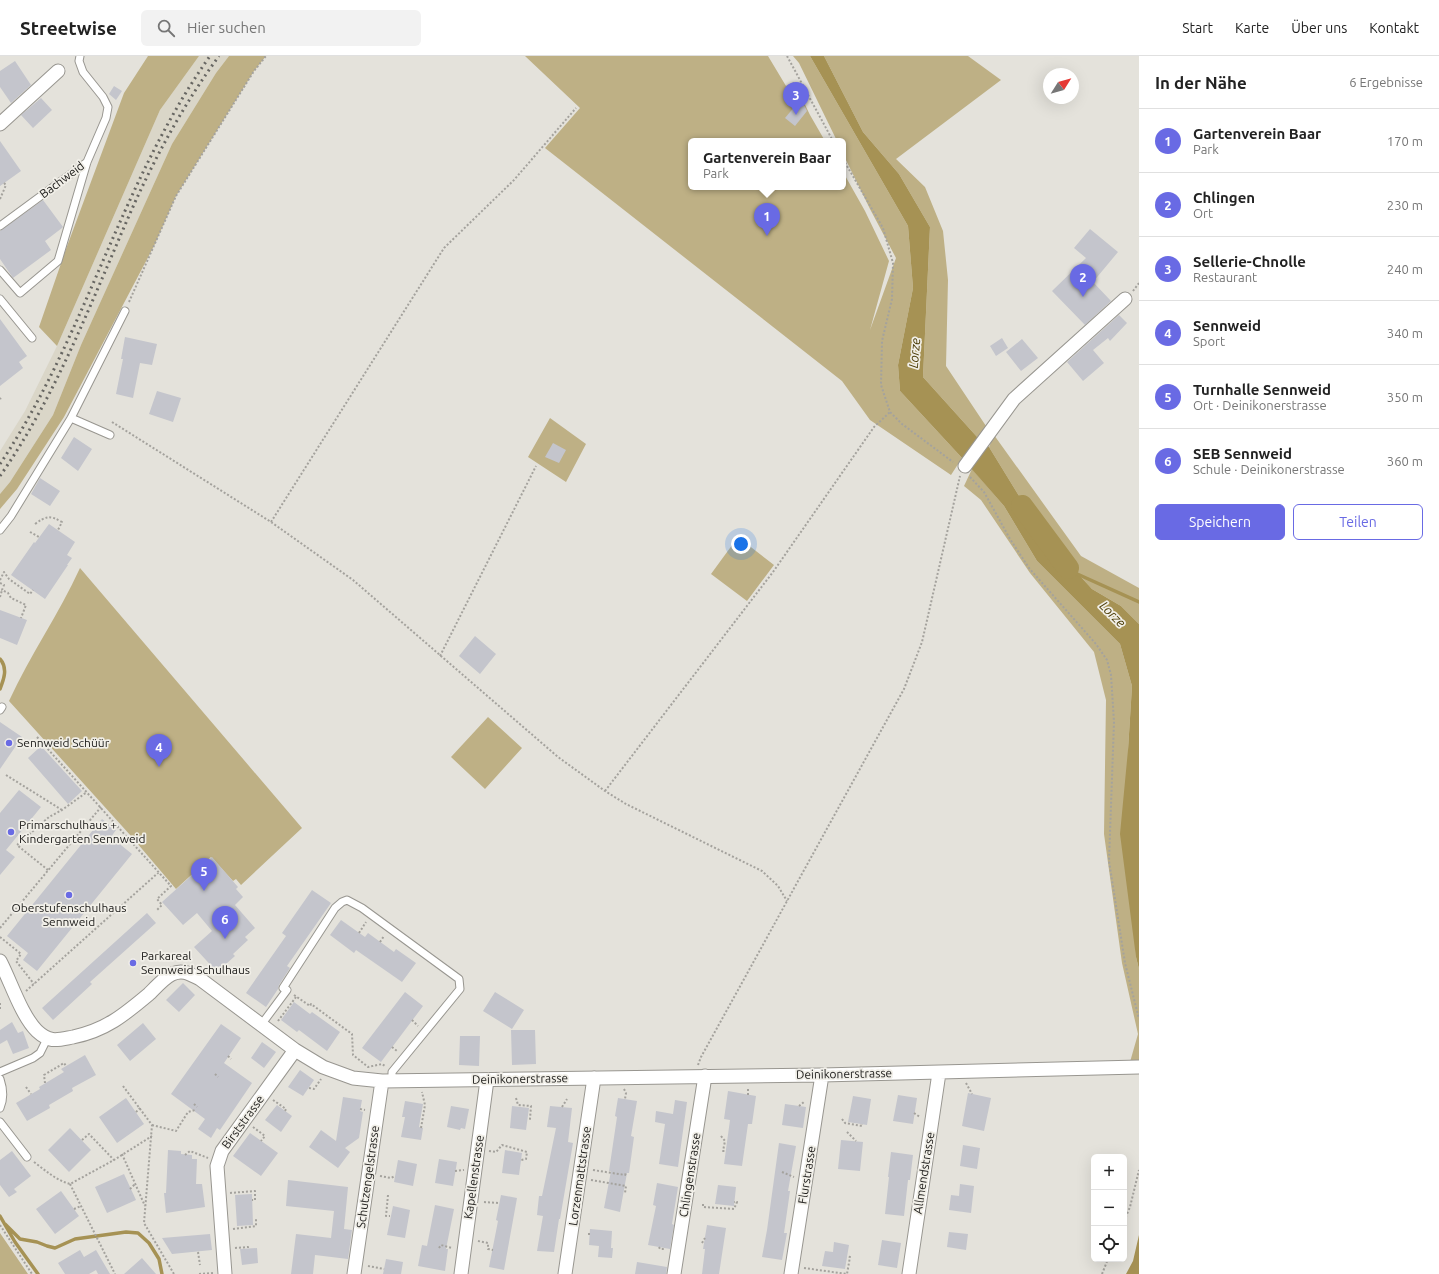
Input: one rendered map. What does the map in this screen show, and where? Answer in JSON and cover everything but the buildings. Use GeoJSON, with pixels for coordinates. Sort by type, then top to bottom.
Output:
{"type":"FeatureCollection","features":[{"type":"Feature","properties":{"kind":"street"},"geometry":{"type":"LineString","coordinates":[[0,124],[58,71]]}},
{"type":"Feature","properties":{"kind":"street"},"geometry":{"type":"LineString","coordinates":[[963,469],[1014,399],[1125,299]]}},
{"type":"Feature","properties":{"kind":"street"},"geometry":{"type":"LineString","coordinates":[[0,961],[27,1018],[36,1030],[47,1039]]}},
{"type":"Feature","properties":{"kind":"street","name":"Deinikonerstrasse"},"geometry":{"type":"LineString","coordinates":[[47,1039],[58,1040],[106,1027],[124,1015],[171,974],[185,971],[200,979],[295,1050],[323,1067],[353,1078],[488,1080],[939,1073],[1139,1067]]}},
{"type":"Feature","properties":{"kind":"street","name":"Birststrasse"},"geometry":{"type":"LineString","coordinates":[[222,1273],[222,1230],[217,1166],[222,1151],[295,1050]]}},
{"type":"Feature","properties":{"kind":"street","name":"Allmendstrasse"},"geometry":{"type":"LineString","coordinates":[[909,1274],[939,1073]]}},
{"type":"Feature","properties":{"kind":"street","name":"Flurstrasse"},"geometry":{"type":"LineString","coordinates":[[796,1271],[822,1075]]}},
{"type":"Feature","properties":{"kind":"street","name":"Chlingenstrasse"},"geometry":{"type":"LineString","coordinates":[[674,1274],[699,1076]]}},
{"type":"Feature","properties":{"kind":"street","name":"Schutzengelstrasse"},"geometry":{"type":"LineString","coordinates":[[357,1269],[389,1078]]}},
{"type":"Feature","properties":{"kind":"street","name":"Lorzenmattstrasse"},"geometry":{"type":"LineString","coordinates":[[565,1274],[594,1078]]}},
{"type":"Feature","properties":{"kind":"street","name":"Kapellenstrasse"},"geometry":{"type":"LineString","coordinates":[[460,1274],[488,1080]]}},
{"type":"Feature","properties":{"kind":"lane","name":"Bachweid"},"geometry":{"type":"LineString","coordinates":[[0,226],[87,162],[106,118],[108,107],[103,96],[83,72],[79,61],[80,56]]}},
{"type":"Feature","properties":{"kind":"lane"},"geometry":{"type":"LineString","coordinates":[[0,270],[20,293],[58,261],[87,162]]}},
{"type":"Feature","properties":{"kind":"lane"},"geometry":{"type":"LineString","coordinates":[[0,299],[32,338]]}},
{"type":"Feature","properties":{"kind":"lane"},"geometry":{"type":"LineString","coordinates":[[0,530],[11,516],[71,418],[125,310]]}},
{"type":"Feature","properties":{"kind":"lane"},"geometry":{"type":"LineString","coordinates":[[71,418],[110,435]]}},
{"type":"Feature","properties":{"kind":"lane"},"geometry":{"type":"LineString","coordinates":[[266,1028],[287,990],[283,988],[335,908],[347,900],[362,908],[459,979],[460,989],[389,1078]]}},
{"type":"Feature","properties":{"kind":"lane"},"geometry":{"type":"LineString","coordinates":[[0,1072],[33,1058],[40,1053],[47,1039]]}},
{"type":"Feature","properties":{"kind":"lane"},"geometry":{"type":"LineString","coordinates":[[0,1079],[3,1087],[2,1104],[0,1108]]}},
{"type":"Feature","properties":{"kind":"lane"},"geometry":{"type":"LineString","coordinates":[[0,1122],[27,1157]]}},
{"type":"Feature","properties":{"kind":"path"},"geometry":{"type":"LineString","coordinates":[[125,310],[176,196],[254,71],[266,56]]}},
{"type":"Feature","properties":{"kind":"path"},"geometry":{"type":"LineString","coordinates":[[787,56],[831,138]]}},
{"type":"Feature","properties":{"kind":"path"},"geometry":{"type":"LineString","coordinates":[[270,522],[444,248],[514,180],[576,108]]}},
{"type":"Feature","properties":{"kind":"path"},"geometry":{"type":"LineString","coordinates":[[846,164],[883,228],[893,263],[892,299],[882,341],[881,385],[890,412],[902,424],[963,469],[984,492],[1010,539],[1029,568],[1096,644],[1107,660],[1111,675],[1114,722],[1109,861],[1125,963],[1139,1019]]}},
{"type":"Feature","properties":{"kind":"path"},"geometry":{"type":"LineString","coordinates":[[0,199],[6,185],[4,183]]}},
{"type":"Feature","properties":{"kind":"path"},"geometry":{"type":"LineString","coordinates":[[605,791],[773,572],[874,428],[890,412]]}},
{"type":"Feature","properties":{"kind":"path"},"geometry":{"type":"LineString","coordinates":[[112,422],[270,522],[353,580],[558,757],[605,791],[626,804],[762,871],[778,886],[787,901]]}},
{"type":"Feature","properties":{"kind":"path"},"geometry":{"type":"LineString","coordinates":[[440,656],[536,466]]}},
{"type":"Feature","properties":{"kind":"path"},"geometry":{"type":"LineString","coordinates":[[699,1076],[701,1057],[904,689],[922,642],[963,469]]}},
{"type":"Feature","properties":{"kind":"path"},"geometry":{"type":"LineString","coordinates":[[35,524],[43,518],[53,517],[62,522],[58,530]]}},
{"type":"Feature","properties":{"kind":"path"},"geometry":{"type":"LineString","coordinates":[[30,532],[39,537]]}},
{"type":"Feature","properties":{"kind":"path"},"geometry":{"type":"LineString","coordinates":[[0,597],[4,586],[0,581],[4,572],[8,579],[30,594],[33,590]]}},
{"type":"Feature","properties":{"kind":"path"},"geometry":{"type":"LineString","coordinates":[[2,590],[8,593],[10,598],[26,605],[21,618]]}},
{"type":"Feature","properties":{"kind":"path"},"geometry":{"type":"LineString","coordinates":[[37,737],[171,886],[157,899],[162,905],[156,911]]}},
{"type":"Feature","properties":{"kind":"path"},"geometry":{"type":"LineString","coordinates":[[6,775],[62,810]]}},
{"type":"Feature","properties":{"kind":"path"},"geometry":{"type":"LineString","coordinates":[[48,870],[17,845],[49,817],[62,810],[87,792]]}},
{"type":"Feature","properties":{"kind":"path"},"geometry":{"type":"LineString","coordinates":[[0,928],[101,807]]}},
{"type":"Feature","properties":{"kind":"path"},"geometry":{"type":"LineString","coordinates":[[18,999],[159,872]]}},
{"type":"Feature","properties":{"kind":"path"},"geometry":{"type":"LineString","coordinates":[[359,933],[362,929]]}},
{"type":"Feature","properties":{"kind":"path"},"geometry":{"type":"LineString","coordinates":[[0,937],[21,954],[16,961],[34,985]]}},
{"type":"Feature","properties":{"kind":"path"},"geometry":{"type":"LineString","coordinates":[[380,942],[383,938]]}},
{"type":"Feature","properties":{"kind":"path"},"geometry":{"type":"LineString","coordinates":[[287,990],[310,1006],[311,1004],[352,1034],[353,1055],[368,1067],[382,1064],[389,1078]]}},
{"type":"Feature","properties":{"kind":"path"},"geometry":{"type":"LineString","coordinates":[[266,1028],[296,997]]}},
{"type":"Feature","properties":{"kind":"path"},"geometry":{"type":"LineString","coordinates":[[0,1003],[0,1010]]}},
{"type":"Feature","properties":{"kind":"path"},"geometry":{"type":"LineString","coordinates":[[412,1020],[416,1024]]}},
{"type":"Feature","properties":{"kind":"path"},"geometry":{"type":"LineString","coordinates":[[392,1047],[396,1050]]}},
{"type":"Feature","properties":{"kind":"path"},"geometry":{"type":"LineString","coordinates":[[228,1056],[231,1059]]}},
{"type":"Feature","properties":{"kind":"path"},"geometry":{"type":"LineString","coordinates":[[45,1083],[44,1075],[64,1064],[66,1066]]}},
{"type":"Feature","properties":{"kind":"path"},"geometry":{"type":"LineString","coordinates":[[215,1074],[218,1077]]}},
{"type":"Feature","properties":{"kind":"path"},"geometry":{"type":"LineString","coordinates":[[309,1088],[314,1089],[323,1076]]}},
{"type":"Feature","properties":{"kind":"path"},"geometry":{"type":"LineString","coordinates":[[966,1084],[972,1094]]}},
{"type":"Feature","properties":{"kind":"path"},"geometry":{"type":"LineString","coordinates":[[124,1086],[152,1125],[144,1223],[174,1274]]}},
{"type":"Feature","properties":{"kind":"path"},"geometry":{"type":"LineString","coordinates":[[26,1087],[31,1094]]}},
{"type":"Feature","properties":{"kind":"path"},"geometry":{"type":"LineString","coordinates":[[748,1088],[748,1095]]}},
{"type":"Feature","properties":{"kind":"path"},"geometry":{"type":"LineString","coordinates":[[421,1128],[425,1105],[422,1090]]}},
{"type":"Feature","properties":{"kind":"path"},"geometry":{"type":"LineString","coordinates":[[624,1091],[626,1092],[625,1099]]}},
{"type":"Feature","properties":{"kind":"path"},"geometry":{"type":"LineString","coordinates":[[263,1094],[286,1108],[285,1111]]}},
{"type":"Feature","properties":{"kind":"path"},"geometry":{"type":"LineString","coordinates":[[516,1098],[518,1104],[531,1106],[530,1119],[528,1119]]}},
{"type":"Feature","properties":{"kind":"path"},"geometry":{"type":"LineString","coordinates":[[562,1107],[568,1100]]}},
{"type":"Feature","properties":{"kind":"path"},"geometry":{"type":"LineString","coordinates":[[800,1106],[805,1101]]}},
{"type":"Feature","properties":{"kind":"path"},"geometry":{"type":"LineString","coordinates":[[194,1104],[197,1107]]}},
{"type":"Feature","properties":{"kind":"path"},"geometry":{"type":"LineString","coordinates":[[136,1112],[140,1108]]}},
{"type":"Feature","properties":{"kind":"path"},"geometry":{"type":"LineString","coordinates":[[152,1125],[176,1131],[188,1112],[195,1110]]}},
{"type":"Feature","properties":{"kind":"path"},"geometry":{"type":"LineString","coordinates":[[914,1113],[921,1117]]}},
{"type":"Feature","properties":{"kind":"path"},"geometry":{"type":"LineString","coordinates":[[842,1119],[844,1123],[862,1126],[862,1124]]}},
{"type":"Feature","properties":{"kind":"path"},"geometry":{"type":"LineString","coordinates":[[244,1121],[265,1136],[261,1141]]}},
{"type":"Feature","properties":{"kind":"path"},"geometry":{"type":"LineString","coordinates":[[847,1132],[856,1141]]}},
{"type":"Feature","properties":{"kind":"path"},"geometry":{"type":"LineString","coordinates":[[82,1140],[89,1134],[114,1160]]}},
{"type":"Feature","properties":{"kind":"path"},"geometry":{"type":"LineString","coordinates":[[70,1184],[114,1160],[152,1136]]}},
{"type":"Feature","properties":{"kind":"path"},"geometry":{"type":"LineString","coordinates":[[721,1136],[725,1141],[723,1151],[725,1151]]}},
{"type":"Feature","properties":{"kind":"path"},"geometry":{"type":"LineString","coordinates":[[484,1150],[496,1152],[502,1145],[527,1152],[526,1160],[521,1160]]}},
{"type":"Feature","properties":{"kind":"path"},"geometry":{"type":"LineString","coordinates":[[185,1155],[190,1151],[200,1155]]}},
{"type":"Feature","properties":{"kind":"path"},"geometry":{"type":"LineString","coordinates":[[122,1154],[145,1207]]}},
{"type":"Feature","properties":{"kind":"path"},"geometry":{"type":"LineString","coordinates":[[27,1157],[49,1174],[70,1184],[115,1274]]}},
{"type":"Feature","properties":{"kind":"path"},"geometry":{"type":"LineString","coordinates":[[588,1169],[625,1175],[626,1173]]}},
{"type":"Feature","properties":{"kind":"path"},"geometry":{"type":"LineString","coordinates":[[1127,1214],[1139,1170]]}},
{"type":"Feature","properties":{"kind":"path"},"geometry":{"type":"LineString","coordinates":[[375,1175],[391,1178],[395,1176]]}},
{"type":"Feature","properties":{"kind":"path"},"geometry":{"type":"LineString","coordinates":[[586,1179],[626,1186],[624,1193]]}},
{"type":"Feature","properties":{"kind":"path"},"geometry":{"type":"LineString","coordinates":[[130,1188],[136,1184]]}},
{"type":"Feature","properties":{"kind":"path"},"geometry":{"type":"LineString","coordinates":[[219,1194],[254,1191],[255,1200],[252,1200]]}},
{"type":"Feature","properties":{"kind":"path"},"geometry":{"type":"LineString","coordinates":[[388,1195],[386,1216],[390,1216]]}},
{"type":"Feature","properties":{"kind":"path"},"geometry":{"type":"LineString","coordinates":[[484,1202],[499,1203]]}},
{"type":"Feature","properties":{"kind":"path"},"geometry":{"type":"LineString","coordinates":[[703,1204],[703,1208],[734,1209],[737,1202],[734,1202]]}},
{"type":"Feature","properties":{"kind":"path"},"geometry":{"type":"LineString","coordinates":[[74,1209],[82,1206]]}},
{"type":"Feature","properties":{"kind":"path"},"geometry":{"type":"LineString","coordinates":[[222,1230],[256,1226],[256,1219]]}},
{"type":"Feature","properties":{"kind":"path"},"geometry":{"type":"LineString","coordinates":[[0,1225],[32,1274]]}},
{"type":"Feature","properties":{"kind":"path"},"geometry":{"type":"LineString","coordinates":[[702,1243],[705,1238]]}},
{"type":"Feature","properties":{"kind":"path"},"geometry":{"type":"LineString","coordinates":[[477,1241],[488,1243],[488,1249],[493,1250]]}},
{"type":"Feature","properties":{"kind":"path"},"geometry":{"type":"LineString","coordinates":[[439,1248],[441,1245],[452,1248],[452,1255]]}},
{"type":"Feature","properties":{"kind":"path"},"geometry":{"type":"LineString","coordinates":[[244,1247],[248,1248]]}},
{"type":"Feature","properties":{"kind":"path"},"geometry":{"type":"LineString","coordinates":[[198,1252],[200,1265]]}},
{"type":"Feature","properties":{"kind":"path"},"geometry":{"type":"LineString","coordinates":[[796,1271],[847,1274],[850,1257],[847,1256]]}},
{"type":"Feature","properties":{"kind":"path"},"geometry":{"type":"LineString","coordinates":[[1102,1274],[1107,1262]]}},
{"type":"Feature","properties":{"kind":"path"},"geometry":{"type":"LineString","coordinates":[[357,1269],[384,1269]]}},
{"type":"Feature","properties":{"kind":"path"},"geometry":{"type":"LineString","coordinates":[[199,1274],[222,1273]]}},
{"type":"Feature","properties":{"kind":"shaded area"},"geometry":{"type":"Polygon","coordinates":[[[148,56],[199,56],[160,110],[57,346],[39,327],[66,249],[124,93],[148,56]]]}},
{"type":"Feature","properties":{"kind":"shaded area"},"geometry":{"type":"Polygon","coordinates":[[[199,56],[229,56],[216,73],[172,144],[81,345],[53,415],[10,482],[0,494],[0,451],[25,411],[57,346],[160,110],[199,56]]]}},
{"type":"Feature","properties":{"kind":"shaded area"},"geometry":{"type":"Polygon","coordinates":[[[229,56],[266,56],[254,71],[176,196],[154,246],[64,417],[17,489],[0,509],[0,494],[10,482],[53,415],[81,345],[172,144],[216,73],[229,56]]]}},
{"type":"Feature","properties":{"kind":"shaded area"},"geometry":{"type":"Polygon","coordinates":[[[525,56],[768,56],[786,86],[794,82],[823,138],[688,138],[688,190],[846,190],[846,177],[865,211],[889,261],[870,330],[896,258],[846,160],[846,138],[836,138],[799,63],[793,56],[810,56],[908,226],[913,288],[898,365],[900,391],[962,458],[951,475],[870,420],[842,381],[545,148],[580,108],[525,56]]]}},
{"type":"Feature","properties":{"kind":"shaded area"},"geometry":{"type":"Polygon","coordinates":[[[824,56],[968,56],[1001,80],[896,159],[925,187],[943,231],[948,280],[946,366],[988,429],[978,438],[923,377],[930,227],[899,174],[863,132],[824,56]]]}},
{"type":"Feature","properties":{"kind":"shaded area"},"geometry":{"type":"Polygon","coordinates":[[[550,418],[586,444],[566,482],[528,457],[550,418]]]}},
{"type":"Feature","properties":{"kind":"shaded area"},"geometry":{"type":"Polygon","coordinates":[[[994,435],[1081,556],[1139,588],[1139,624],[1121,606],[1092,589],[1045,538],[989,447],[994,435]]]}},
{"type":"Feature","properties":{"kind":"shaded area"},"geometry":{"type":"Polygon","coordinates":[[[972,469],[1004,506],[1037,561],[1120,644],[1132,686],[1128,750],[1136,957],[1139,969],[1139,1061],[1130,1062],[1138,1034],[1122,963],[1104,834],[1106,700],[1094,652],[1030,573],[981,500],[964,486],[972,469]]]}},
{"type":"Feature","properties":{"kind":"shaded area"},"geometry":{"type":"Polygon","coordinates":[[[738,537],[774,565],[747,601],[711,574],[738,537]]]}},
{"type":"Feature","properties":{"kind":"shaded area"},"geometry":{"type":"Polygon","coordinates":[[[80,568],[302,828],[241,885],[236,879],[233,881],[211,857],[176,889],[131,836],[9,701],[80,568]]]}},
{"type":"Feature","properties":{"kind":"shaded area"},"geometry":{"type":"Polygon","coordinates":[[[488,717],[522,748],[485,789],[451,757],[488,717]]]}},
{"type":"Feature","properties":{"kind":"shaded area"},"geometry":{"type":"Polygon","coordinates":[[[0,1233],[28,1274],[0,1274],[0,1233]]]}},
{"type":"Feature","properties":{"kind":"water"},"geometry":{"type":"Polygon","coordinates":[[[810,56],[824,56],[863,132],[899,174],[930,227],[923,377],[978,438],[989,447],[1045,538],[1092,589],[1121,606],[1139,624],[1139,969],[1136,957],[1120,834],[1132,686],[1120,644],[1037,561],[1004,506],[900,391],[898,365],[913,288],[908,226],[810,56]]]}},
{"type":"Feature","properties":{"kind":"water"},"geometry":{"type":"Polygon","coordinates":[[[1139,1235],[1139,1274],[1126,1274],[1133,1261],[1139,1235]]]}},
{"type":"Feature","properties":{"kind":"waterway","name":"Lorze"},"geometry":{"type":"LineString","coordinates":[[1022,506],[1068,568]]}},
{"type":"Feature","properties":{"kind":"waterway"},"geometry":{"type":"LineString","coordinates":[[1075,573],[1139,602]]}},
{"type":"Feature","properties":{"kind":"waterway"},"geometry":{"type":"LineString","coordinates":[[0,659],[5,670],[0,689]]}},
{"type":"Feature","properties":{"kind":"waterway"},"geometry":{"type":"LineString","coordinates":[[0,1216],[15,1242],[38,1274]]}},
{"type":"Feature","properties":{"kind":"waterway"},"geometry":{"type":"LineString","coordinates":[[5,1224],[20,1239],[37,1242],[55,1248],[75,1239],[126,1232],[138,1233],[149,1243],[159,1259],[162,1274]]}},
{"type":"Feature","properties":{"kind":"railway"},"geometry":{"type":"LineString","coordinates":[[0,464],[30,415],[56,364],[81,312],[151,155],[179,105],[210,56]]}},
{"type":"Feature","properties":{"kind":"railway"},"geometry":{"type":"LineString","coordinates":[[0,476],[21,444],[58,377],[136,200],[154,163],[184,108],[219,56]]}},
{"type":"Feature","properties":{"kind":"place","name":"Sellerie-Chnolle"},"geometry":{"type":"Point","coordinates":[796,115]}},
{"type":"Feature","properties":{"kind":"place","name":"Gartenverein Baar"},"geometry":{"type":"Point","coordinates":[767,236]}},
{"type":"Feature","properties":{"kind":"place","name":"Chlingen"},"geometry":{"type":"Point","coordinates":[1083,297]}},
{"type":"Feature","properties":{"kind":"place","name":"Sennweid Schüür"},"geometry":{"type":"Point","coordinates":[9,743]}},
{"type":"Feature","properties":{"kind":"place","name":"Sennweid"},"geometry":{"type":"Point","coordinates":[159,767]}},
{"type":"Feature","properties":{"kind":"place","name":"Primarschulhaus + Kindergarten Sennweid"},"geometry":{"type":"Point","coordinates":[11,832]}},
{"type":"Feature","properties":{"kind":"place","name":"Turnhalle Sennweid"},"geometry":{"type":"Point","coordinates":[204,891]}},
{"type":"Feature","properties":{"kind":"place","name":"Oberstufenschulhaus Sennweid"},"geometry":{"type":"Point","coordinates":[69,895]}},
{"type":"Feature","properties":{"kind":"place","name":"SEB Sennweid"},"geometry":{"type":"Point","coordinates":[225,939]}},
{"type":"Feature","properties":{"kind":"place","name":"Parkareal Sennweid Schulhaus"},"geometry":{"type":"Point","coordinates":[133,963]}}]}
